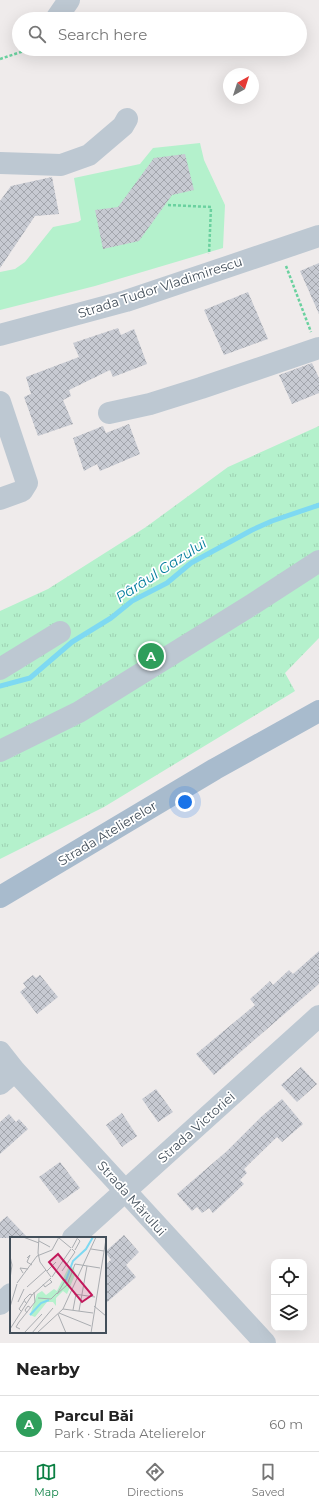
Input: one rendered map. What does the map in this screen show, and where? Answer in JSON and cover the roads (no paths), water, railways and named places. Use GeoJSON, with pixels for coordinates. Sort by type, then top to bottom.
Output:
{"type":"FeatureCollection","features":[{"type":"Feature","properties":{"kind":"main road","name":"Strada Atelierelor"},"geometry":{"type":"LineString","coordinates":[[0,897],[215,769],[319,711]]}},
{"type":"Feature","properties":{"kind":"street"},"geometry":{"type":"LineString","coordinates":[[61,12],[69,0]]}},
{"type":"Feature","properties":{"kind":"street"},"geometry":{"type":"LineString","coordinates":[[0,163],[60,165],[89,155],[123,126],[127,119]]}},
{"type":"Feature","properties":{"kind":"street","name":"Strada Tudor Vladimirescu"},"geometry":{"type":"LineString","coordinates":[[0,335],[126,301],[319,236]]}},
{"type":"Feature","properties":{"kind":"street"},"geometry":{"type":"LineString","coordinates":[[109,413],[150,404],[186,393],[318,348]]}},
{"type":"Feature","properties":{"kind":"street"},"geometry":{"type":"LineString","coordinates":[[0,402],[27,484],[22,491],[0,499]]}},
{"type":"Feature","properties":{"kind":"street"},"geometry":{"type":"LineString","coordinates":[[0,752],[79,712],[253,604],[319,561]]}},
{"type":"Feature","properties":{"kind":"street"},"geometry":{"type":"LineString","coordinates":[[0,668],[60,632]]}},
{"type":"Feature","properties":{"kind":"street","name":"Strada Victoriei"},"geometry":{"type":"LineString","coordinates":[[74,1237],[319,1016]]}},
{"type":"Feature","properties":{"kind":"street","name":"Strada Mărului"},"geometry":{"type":"LineString","coordinates":[[0,1052],[8,1078],[125,1191],[265,1343]]}},
{"type":"Feature","properties":{"kind":"street"},"geometry":{"type":"LineString","coordinates":[[0,1304],[10,1295]]}},
{"type":"Feature","properties":{"kind":"waterway","name":"Pârâul Gazului"},"geometry":{"type":"LineString","coordinates":[[0,686],[30,678],[72,642],[111,618],[132,601],[167,583],[191,563],[252,530],[272,521],[319,505]]}},
{"type":"Feature","properties":{"kind":"place","name":"Parcul Băi"},"geometry":{"type":"Point","coordinates":[151,656]}}]}
